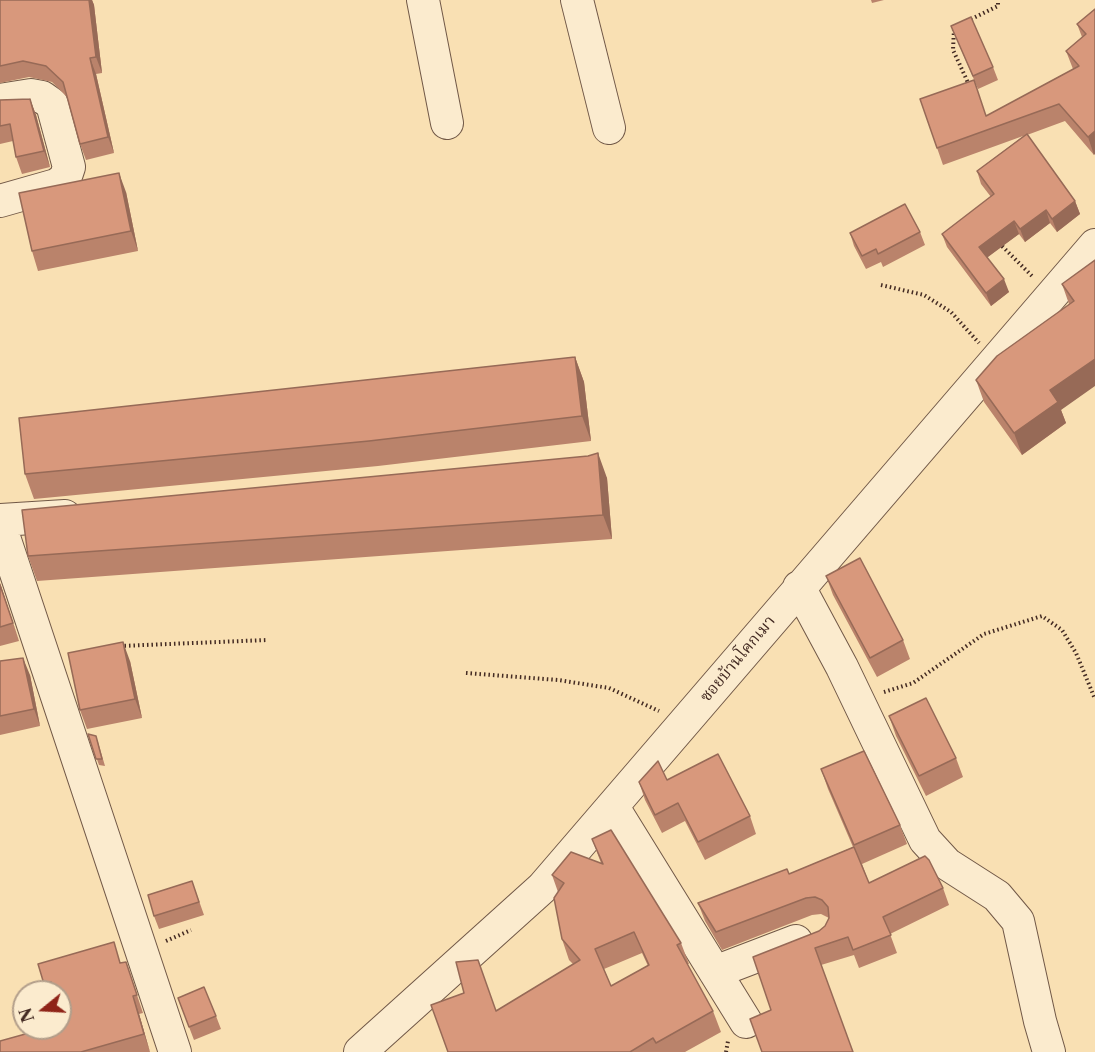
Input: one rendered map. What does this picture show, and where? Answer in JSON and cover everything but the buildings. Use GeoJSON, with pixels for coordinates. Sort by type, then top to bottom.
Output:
{"type":"FeatureCollection","features":[{"type":"Feature","properties":{"kind":"street"},"geometry":{"type":"LineString","coordinates":[[423,0],[447,123]]}},
{"type":"Feature","properties":{"kind":"street"},"geometry":{"type":"LineString","coordinates":[[577,0],[609,128]]}},
{"type":"Feature","properties":{"kind":"street"},"geometry":{"type":"LineString","coordinates":[[0,100],[31,95],[42,96],[52,104],[69,167],[65,179],[56,185],[0,201]]}},
{"type":"Feature","properties":{"kind":"street","name":"ซอยบ้านโคกเมา"},"geometry":{"type":"LineString","coordinates":[[360,1052],[542,888],[1095,245]]}},
{"type":"Feature","properties":{"kind":"street"},"geometry":{"type":"LineString","coordinates":[[0,520],[89,513]]}},
{"type":"Feature","properties":{"kind":"street"},"geometry":{"type":"LineString","coordinates":[[0,525],[175,1052]]}},
{"type":"Feature","properties":{"kind":"street"},"geometry":{"type":"LineString","coordinates":[[799,587],[858,700],[925,840],[947,864],[997,896],[1018,921],[1049,1052]]}},
{"type":"Feature","properties":{"kind":"street"},"geometry":{"type":"LineString","coordinates":[[10,660],[42,654]]}},
{"type":"Feature","properties":{"kind":"street"},"geometry":{"type":"LineString","coordinates":[[613,807],[746,1022]]}},
{"type":"Feature","properties":{"kind":"street"},"geometry":{"type":"LineString","coordinates":[[715,972],[818,933]]}},
{"type":"Feature","properties":{"kind":"path"},"geometry":{"type":"LineString","coordinates":[[970,87],[954,50],[954,27],[998,6],[998,0]]}},
{"type":"Feature","properties":{"kind":"path"},"geometry":{"type":"LineString","coordinates":[[998,242],[1053,294]]}},
{"type":"Feature","properties":{"kind":"path"},"geometry":{"type":"LineString","coordinates":[[882,285],[924,295],[951,312],[994,362]]}},
{"type":"Feature","properties":{"kind":"path"},"geometry":{"type":"LineString","coordinates":[[858,700],[913,683],[984,634],[1042,616],[1062,630],[1076,653],[1095,699]]}},
{"type":"Feature","properties":{"kind":"path"},"geometry":{"type":"LineString","coordinates":[[109,648],[138,643],[267,640]]}},
{"type":"Feature","properties":{"kind":"path"},"geometry":{"type":"LineString","coordinates":[[466,673],[558,680],[609,688],[653,708],[682,725]]}}]}
